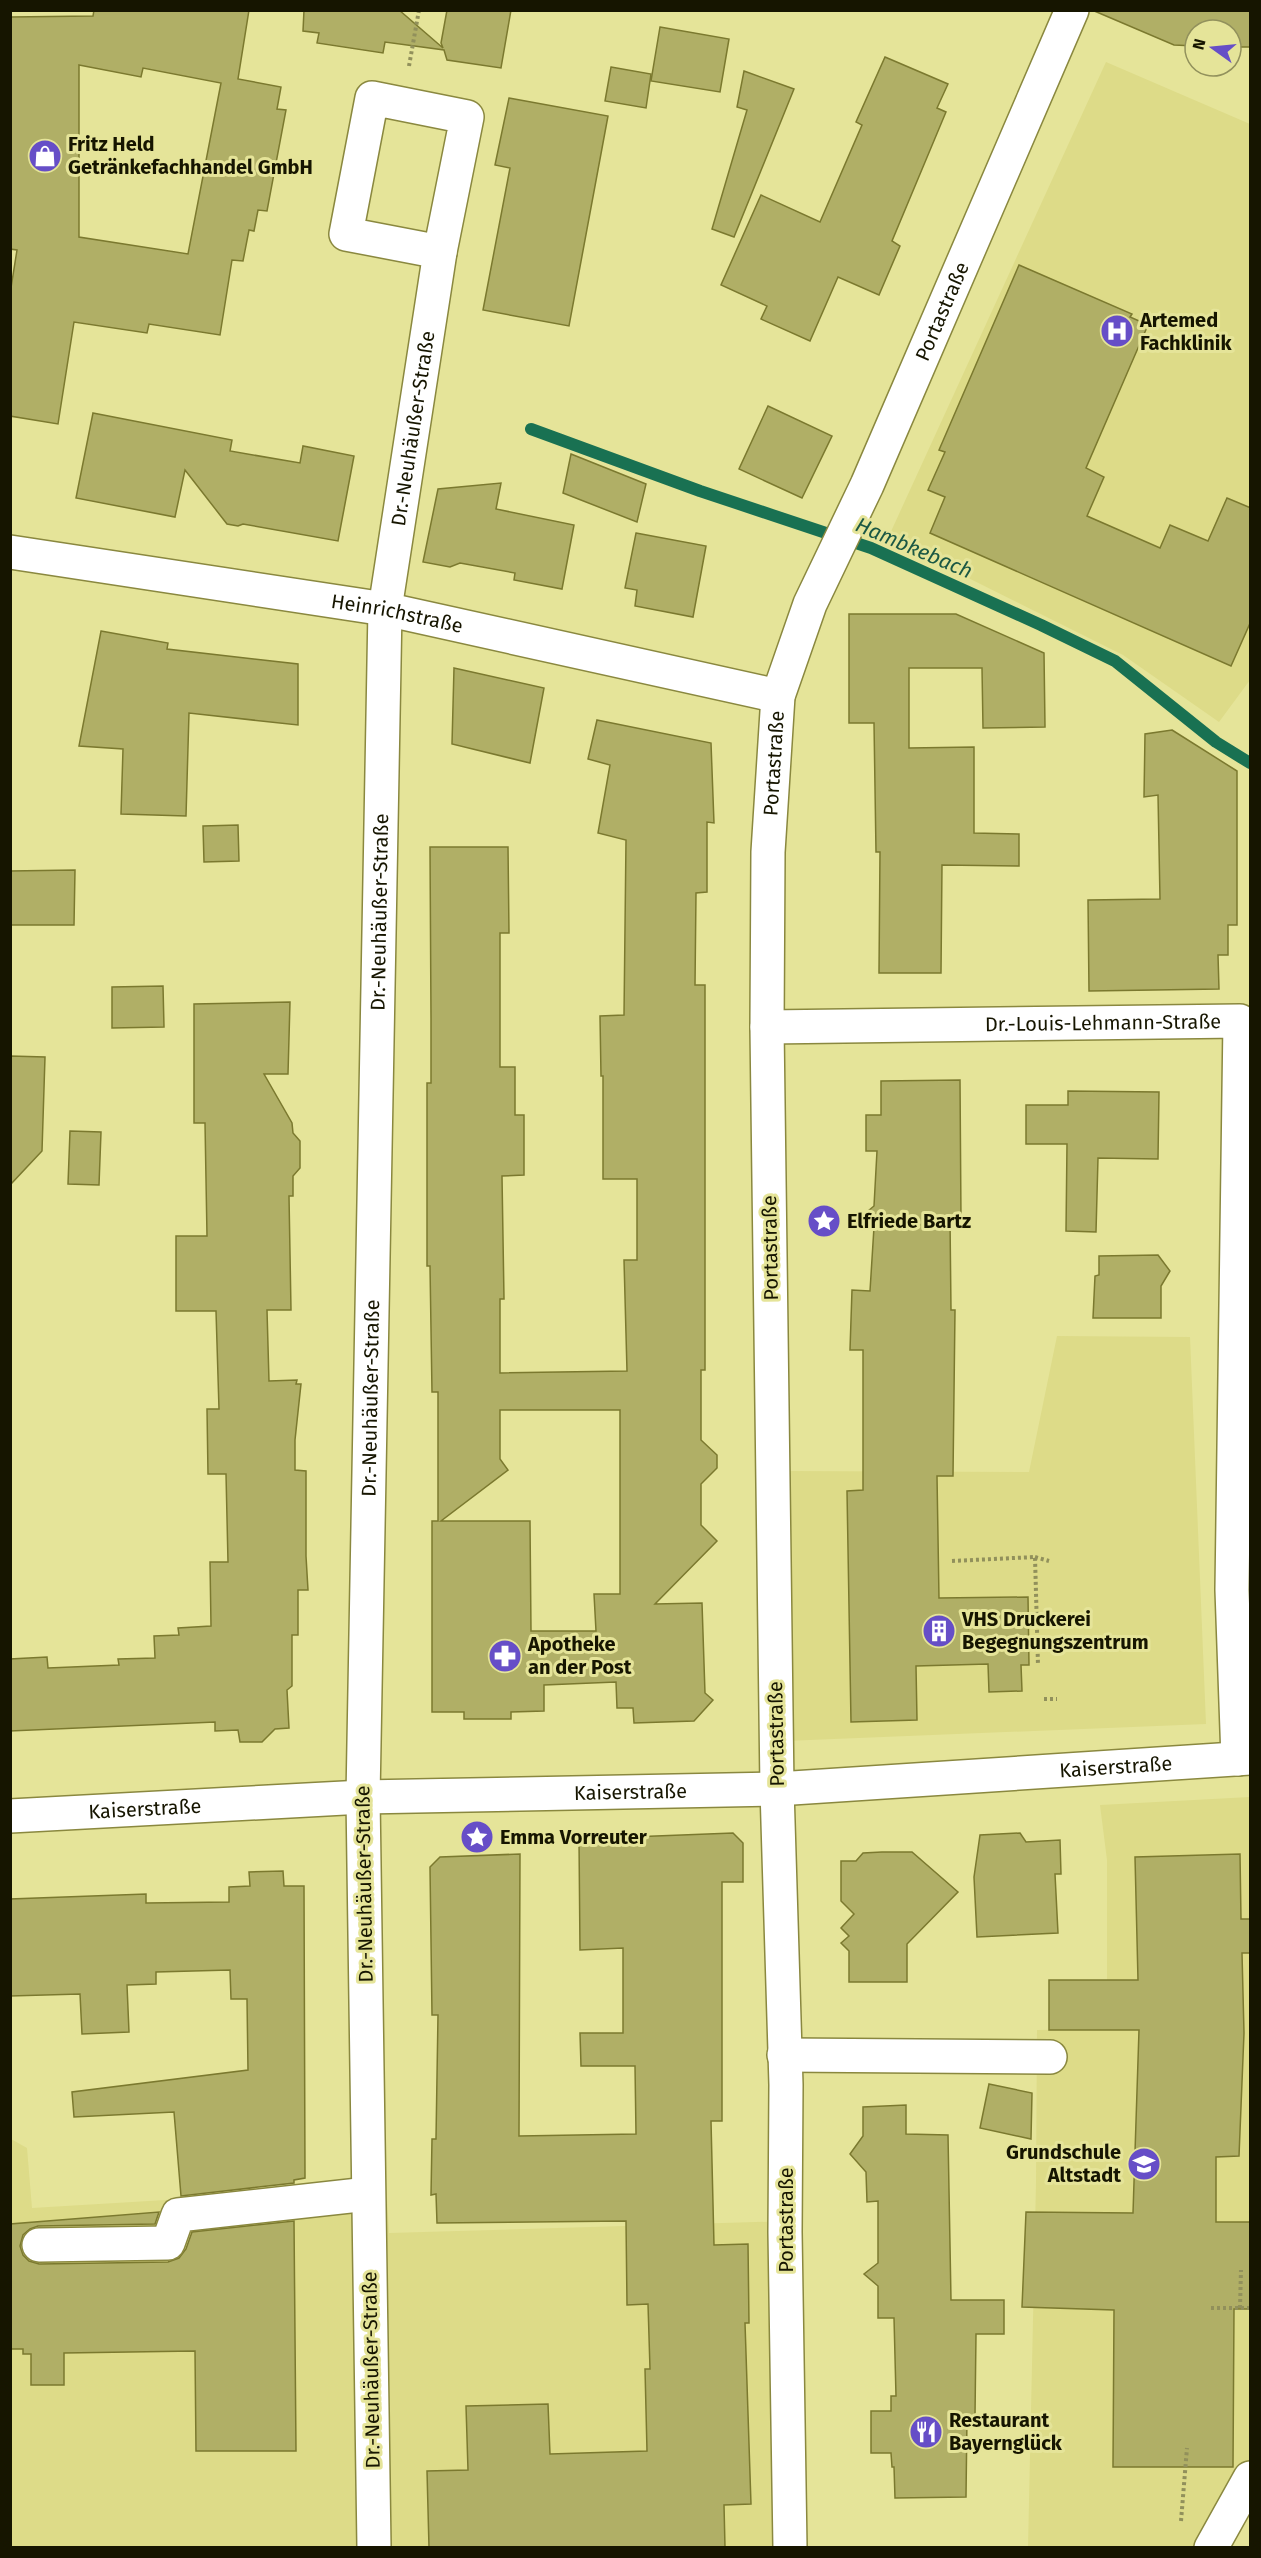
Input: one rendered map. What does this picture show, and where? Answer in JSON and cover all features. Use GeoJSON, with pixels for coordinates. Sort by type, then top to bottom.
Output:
{"type":"FeatureCollection","features":[{"type":"Feature","properties":{"kind":"street","name":"Portastraße"},"geometry":{"type":"LineString","coordinates":[[790,2547],[767,1027],[768,852],[778,696],[810,604],[867,485],[1072,10]]}},
{"type":"Feature","properties":{"kind":"street"},"geometry":{"type":"LineString","coordinates":[[401,104],[372,98],[346,234],[440,252]]}},
{"type":"Feature","properties":{"kind":"street","name":"Dr.-Neuhäußer-Straße"},"geometry":{"type":"LineString","coordinates":[[374,2547],[363,1797],[385,609],[440,252],[467,117],[401,104]]}},
{"type":"Feature","properties":{"kind":"street","name":"Heinrichstraße"},"geometry":{"type":"LineString","coordinates":[[10,552],[385,609],[778,696]]}},
{"type":"Feature","properties":{"kind":"street","name":"Dr.-Louis-Lehmann-Straße"},"geometry":{"type":"LineString","coordinates":[[767,1027],[1240,1021],[1232,1590],[1244,1759]]}},
{"type":"Feature","properties":{"kind":"street","name":"Kaiserstraße"},"geometry":{"type":"LineString","coordinates":[[10,1816],[363,1797],[777,1789],[1244,1759]]}},
{"type":"Feature","properties":{"kind":"street"},"geometry":{"type":"LineString","coordinates":[[784,2055],[1050,2057]]}},
{"type":"Feature","properties":{"kind":"street"},"geometry":{"type":"LineString","coordinates":[[39,2245],[168,2243],[178,2215],[368,2194]]}},
{"type":"Feature","properties":{"kind":"street"},"geometry":{"type":"LineString","coordinates":[[1211,2547],[1251,2478]]}},
{"type":"Feature","properties":{"kind":"path"},"geometry":{"type":"LineString","coordinates":[[401,104],[418,10]]}},
{"type":"Feature","properties":{"kind":"path"},"geometry":{"type":"LineString","coordinates":[[1035,1557],[1038,1665]]}},
{"type":"Feature","properties":{"kind":"path"},"geometry":{"type":"LineString","coordinates":[[952,1561],[1035,1557],[1049,1561]]}},
{"type":"Feature","properties":{"kind":"path"},"geometry":{"type":"LineString","coordinates":[[1044,1699],[1057,1699]]}},
{"type":"Feature","properties":{"kind":"path"},"geometry":{"type":"LineString","coordinates":[[1240,2308],[1241,2271]]}},
{"type":"Feature","properties":{"kind":"path"},"geometry":{"type":"LineString","coordinates":[[1211,2308],[1251,2308]]}},
{"type":"Feature","properties":{"kind":"path"},"geometry":{"type":"LineString","coordinates":[[1180,2525],[1187,2448]]}},
{"type":"Feature","properties":{"kind":"shaded area","name":"Artemed Fachklinik"},"geometry":{"type":"Polygon","coordinates":[[[1106,62],[1250,124],[1250,680],[1219,722],[1123,655],[888,538],[1106,62]]]}},
{"type":"Feature","properties":{"kind":"shaded area"},"geometry":{"type":"Polygon","coordinates":[[[1057,1336],[1190,1337],[1206,1724],[785,1741],[784,1471],[1029,1472],[1057,1336]]]}},
{"type":"Feature","properties":{"kind":"shaded area","name":"Grundschule Altstadt"},"geometry":{"type":"Polygon","coordinates":[[[1250,1797],[1250,2468],[1207,2547],[1028,2548],[1037,2030],[1107,2029],[1107,1860],[1100,1805],[1250,1797]]]}},
{"type":"Feature","properties":{"kind":"shaded area"},"geometry":{"type":"Polygon","coordinates":[[[11,2139],[27,2148],[32,2208],[199,2198],[386,2179],[389,2233],[792,2221],[800,2547],[11,2548],[11,2139]]]}},
{"type":"Feature","properties":{"kind":"building"},"geometry":{"type":"Polygon","coordinates":[[[94,10],[249,10],[238,79],[281,87],[277,109],[286,110],[267,211],[258,210],[254,231],[249,230],[243,261],[232,260],[220,335],[149,324],[147,333],[74,322],[58,424],[10,416],[10,294],[17,250],[10,249],[10,17],[93,16],[94,10]],[[79,65],[79,237],[188,254],[221,83],[143,68],[141,77],[79,65]]]}},
{"type":"Feature","properties":{"kind":"building"},"geometry":{"type":"Polygon","coordinates":[[[304,10],[399,10],[443,48],[441,43],[447,10],[511,10],[501,68],[447,60],[444,50],[385,42],[383,53],[317,43],[319,33],[303,31],[304,10]]]}},
{"type":"Feature","properties":{"kind":"building"},"geometry":{"type":"Polygon","coordinates":[[[1092,10],[1251,10],[1251,47],[1243,47],[1243,18],[1183,18],[1183,45],[1174,45],[1092,10]]]}},
{"type":"Feature","properties":{"kind":"building"},"geometry":{"type":"Polygon","coordinates":[[[660,27],[729,39],[720,92],[651,81],[660,27]]]}},
{"type":"Feature","properties":{"kind":"building"},"geometry":{"type":"Polygon","coordinates":[[[885,57],[948,84],[937,108],[946,112],[892,241],[900,246],[879,295],[838,277],[810,341],[761,319],[767,306],[721,285],[761,195],[820,222],[862,125],[856,122],[885,57]]]}},
{"type":"Feature","properties":{"kind":"building"},"geometry":{"type":"Polygon","coordinates":[[[611,67],[651,74],[646,108],[605,101],[611,67]]]}},
{"type":"Feature","properties":{"kind":"building"},"geometry":{"type":"Polygon","coordinates":[[[744,71],[794,89],[734,237],[712,229],[747,110],[737,107],[744,71]]]}},
{"type":"Feature","properties":{"kind":"building"},"geometry":{"type":"Polygon","coordinates":[[[509,98],[608,116],[569,326],[483,310],[510,168],[495,165],[509,98]]]}},
{"type":"Feature","properties":{"kind":"building"},"geometry":{"type":"Polygon","coordinates":[[[1019,265],[1132,314],[1130,317],[1148,325],[1086,468],[1104,477],[1087,516],[1160,548],[1170,525],[1208,541],[1227,498],[1251,508],[1251,621],[1231,666],[930,533],[945,497],[928,490],[945,452],[939,450],[1019,265]]]}},
{"type":"Feature","properties":{"kind":"building"},"geometry":{"type":"Polygon","coordinates":[[[768,406],[832,436],[802,498],[739,469],[768,406]]]}},
{"type":"Feature","properties":{"kind":"building"},"geometry":{"type":"Polygon","coordinates":[[[93,413],[232,440],[230,451],[300,463],[303,446],[354,456],[338,541],[243,524],[238,526],[227,524],[185,470],[175,517],[76,498],[93,413]]]}},
{"type":"Feature","properties":{"kind":"building"},"geometry":{"type":"Polygon","coordinates":[[[571,454],[646,484],[637,522],[563,493],[571,454]]]}},
{"type":"Feature","properties":{"kind":"building"},"geometry":{"type":"Polygon","coordinates":[[[501,483],[496,509],[574,525],[562,589],[514,580],[515,573],[460,563],[450,567],[423,562],[438,489],[501,483]]]}},
{"type":"Feature","properties":{"kind":"building"},"geometry":{"type":"Polygon","coordinates":[[[636,533],[706,546],[693,617],[635,606],[637,590],[625,588],[636,533]]]}},
{"type":"Feature","properties":{"kind":"building"},"geometry":{"type":"Polygon","coordinates":[[[849,614],[956,614],[1044,653],[1045,727],[983,728],[982,668],[909,668],[909,748],[974,747],[974,833],[1019,834],[1019,866],[942,865],[941,973],[879,973],[880,852],[876,852],[874,723],[849,723],[849,614]]]}},
{"type":"Feature","properties":{"kind":"building"},"geometry":{"type":"Polygon","coordinates":[[[101,631],[168,643],[167,649],[298,664],[298,725],[189,713],[186,816],[121,814],[123,749],[79,746],[101,631]]]}},
{"type":"Feature","properties":{"kind":"building"},"geometry":{"type":"Polygon","coordinates":[[[454,668],[544,688],[530,763],[452,744],[454,668]]]}},
{"type":"Feature","properties":{"kind":"building"},"geometry":{"type":"Polygon","coordinates":[[[597,720],[711,743],[714,823],[707,822],[707,892],[696,893],[695,985],[705,985],[705,1370],[701,1370],[701,1440],[717,1455],[717,1468],[701,1484],[701,1525],[717,1541],[655,1604],[702,1603],[705,1693],[713,1700],[694,1721],[634,1723],[633,1708],[617,1708],[616,1682],[544,1685],[544,1711],[511,1712],[511,1719],[464,1719],[464,1712],[432,1712],[432,1521],[438,1521],[438,1392],[432,1392],[430,1266],[427,1266],[427,1083],[431,1083],[430,847],[508,847],[509,933],[500,933],[500,1067],[515,1067],[515,1115],[524,1115],[524,1175],[502,1176],[504,1299],[500,1299],[500,1373],[627,1371],[624,1260],[637,1260],[637,1179],[603,1179],[603,1076],[601,1076],[600,1016],[624,1015],[626,840],[598,833],[610,765],[588,759],[597,720]],[[500,1410],[500,1459],[508,1470],[441,1521],[530,1521],[531,1631],[596,1631],[594,1594],[620,1594],[620,1410],[500,1410]]]}},
{"type":"Feature","properties":{"kind":"building"},"geometry":{"type":"Polygon","coordinates":[[[1172,730],[1237,771],[1237,925],[1228,925],[1228,955],[1218,955],[1219,989],[1089,991],[1088,900],[1160,899],[1158,795],[1144,797],[1145,734],[1172,730]]]}},
{"type":"Feature","properties":{"kind":"building"},"geometry":{"type":"Polygon","coordinates":[[[238,825],[239,861],[204,862],[203,826],[238,825]]]}},
{"type":"Feature","properties":{"kind":"building"},"geometry":{"type":"Polygon","coordinates":[[[75,870],[74,925],[10,925],[10,871],[75,870]]]}},
{"type":"Feature","properties":{"kind":"building"},"geometry":{"type":"Polygon","coordinates":[[[163,986],[164,1027],[112,1028],[112,987],[163,986]]]}},
{"type":"Feature","properties":{"kind":"building"},"geometry":{"type":"Polygon","coordinates":[[[290,1002],[288,1074],[264,1074],[292,1123],[293,1133],[300,1141],[300,1168],[293,1176],[293,1196],[289,1196],[291,1310],[267,1310],[269,1381],[297,1380],[296,1384],[301,1384],[295,1440],[295,1470],[306,1471],[308,1590],[298,1590],[298,1635],[292,1635],[292,1686],[287,1690],[289,1728],[275,1729],[262,1742],[240,1742],[238,1730],[215,1731],[215,1722],[10,1731],[10,1659],[47,1657],[48,1668],[119,1665],[118,1659],[155,1658],[154,1636],[179,1635],[178,1628],[211,1626],[210,1562],[228,1562],[226,1474],[208,1474],[207,1409],[219,1409],[216,1311],[176,1311],[176,1236],[207,1236],[205,1123],[194,1123],[194,1004],[290,1002]]]}},
{"type":"Feature","properties":{"kind":"building"},"geometry":{"type":"Polygon","coordinates":[[[10,1056],[45,1057],[42,1151],[10,1185],[10,1056]]]}},
{"type":"Feature","properties":{"kind":"building"},"geometry":{"type":"Polygon","coordinates":[[[960,1080],[961,1220],[950,1220],[951,1310],[955,1310],[953,1476],[937,1476],[939,1598],[1028,1597],[1029,1665],[1021,1665],[1022,1691],[989,1692],[988,1664],[916,1666],[917,1720],[851,1722],[847,1491],[863,1490],[863,1350],[850,1350],[852,1290],[870,1291],[874,1227],[862,1216],[874,1206],[877,1151],[866,1151],[866,1115],[881,1115],[881,1081],[960,1080]]]}},
{"type":"Feature","properties":{"kind":"building"},"geometry":{"type":"Polygon","coordinates":[[[1068,1091],[1159,1092],[1158,1159],[1098,1158],[1096,1232],[1066,1231],[1067,1144],[1026,1144],[1026,1105],[1068,1105],[1068,1091]]]}},
{"type":"Feature","properties":{"kind":"building"},"geometry":{"type":"Polygon","coordinates":[[[70,1131],[101,1132],[99,1185],[68,1184],[70,1131]]]}},
{"type":"Feature","properties":{"kind":"building"},"geometry":{"type":"Polygon","coordinates":[[[1158,1255],[1170,1271],[1161,1286],[1161,1318],[1093,1318],[1095,1276],[1099,1275],[1099,1256],[1158,1255]]]}},
{"type":"Feature","properties":{"kind":"building"},"geometry":{"type":"Polygon","coordinates":[[[733,1833],[743,1843],[743,1882],[722,1882],[722,2121],[711,2121],[714,2245],[748,2244],[749,2323],[745,2323],[751,2504],[724,2505],[725,2547],[429,2547],[427,2471],[468,2470],[466,2406],[548,2404],[550,2454],[647,2451],[645,2369],[650,2369],[648,2304],[627,2305],[626,2221],[437,2223],[436,2194],[431,2195],[432,2139],[436,2139],[438,2015],[432,2015],[430,1867],[440,1857],[520,1854],[519,2136],[636,2134],[635,2066],[581,2066],[580,2033],[623,2033],[623,1948],[580,1950],[579,1839],[733,1833]]]}},
{"type":"Feature","properties":{"kind":"building"},"geometry":{"type":"Polygon","coordinates":[[[1020,1833],[1026,1842],[1060,1840],[1061,1874],[1055,1874],[1058,1933],[977,1937],[974,1877],[980,1835],[1020,1833]]]}},
{"type":"Feature","properties":{"kind":"building"},"geometry":{"type":"Polygon","coordinates":[[[912,1852],[958,1892],[907,1944],[907,1982],[849,1982],[849,1951],[841,1943],[849,1936],[841,1928],[854,1914],[841,1901],[841,1861],[856,1861],[863,1853],[912,1852]]]}},
{"type":"Feature","properties":{"kind":"building"},"geometry":{"type":"Polygon","coordinates":[[[1240,1854],[1241,1919],[1251,1919],[1251,1953],[1242,1953],[1244,2033],[1239,2156],[1216,2157],[1216,2222],[1251,2222],[1251,2309],[1234,2309],[1233,2467],[1113,2467],[1114,2310],[1022,2307],[1026,2212],[1133,2213],[1139,2030],[1049,2030],[1049,1980],[1138,1980],[1135,1857],[1240,1854]]]}},
{"type":"Feature","properties":{"kind":"building"},"geometry":{"type":"Polygon","coordinates":[[[283,1871],[284,1886],[304,1886],[305,2178],[294,2180],[294,2183],[181,2196],[174,2112],[74,2117],[72,2092],[248,2070],[247,1999],[231,1999],[230,1970],[156,1972],[156,1984],[127,1985],[129,2032],[82,2034],[80,1994],[10,1996],[10,1899],[146,1894],[146,1903],[229,1902],[229,1887],[250,1886],[249,1872],[283,1871]]]}},
{"type":"Feature","properties":{"kind":"building"},"geometry":{"type":"Polygon","coordinates":[[[989,2084],[1032,2093],[1031,2139],[980,2128],[989,2084]]]}},
{"type":"Feature","properties":{"kind":"building"},"geometry":{"type":"Polygon","coordinates":[[[906,2105],[906,2134],[948,2135],[951,2300],[1004,2300],[1004,2334],[976,2334],[975,2416],[967,2417],[966,2497],[895,2498],[891,2453],[871,2453],[871,2411],[891,2411],[891,2396],[896,2396],[894,2318],[878,2318],[878,2286],[864,2274],[878,2263],[878,2201],[867,2202],[866,2172],[850,2154],[863,2136],[863,2107],[906,2105]]]}},
{"type":"Feature","properties":{"kind":"building"},"geometry":{"type":"Polygon","coordinates":[[[159,2212],[155,2224],[38,2226],[23,2235],[20,2246],[23,2255],[29,2261],[39,2264],[168,2262],[179,2258],[186,2249],[192,2232],[294,2221],[296,2451],[196,2451],[195,2351],[64,2353],[64,2385],[31,2385],[31,2354],[23,2354],[23,2349],[10,2349],[10,2224],[159,2212]]]}},
{"type":"Feature","properties":{"kind":"waterway","name":"Hambkebach"},"geometry":{"type":"LineString","coordinates":[[531,429],[700,491],[871,548],[1041,625],[1115,661],[1216,742],[1250,763]]}},
{"type":"Feature","properties":{"kind":"place","name":"Fritz Held Getränkefachhandel GmbH"},"geometry":{"type":"Point","coordinates":[45,156]}},
{"type":"Feature","properties":{"kind":"place","name":"Artemed Fachklinik"},"geometry":{"type":"Point","coordinates":[1117,331]}},
{"type":"Feature","properties":{"kind":"place","name":"Elfriede Bartz"},"geometry":{"type":"Point","coordinates":[824,1221]}},
{"type":"Feature","properties":{"kind":"place","name":"VHS Druckerei Begegnungszentrum"},"geometry":{"type":"Point","coordinates":[939,1631]}},
{"type":"Feature","properties":{"kind":"place","name":"Apotheke an der Post"},"geometry":{"type":"Point","coordinates":[505,1656]}},
{"type":"Feature","properties":{"kind":"place","name":"Emma Vorreuter"},"geometry":{"type":"Point","coordinates":[477,1837]}},
{"type":"Feature","properties":{"kind":"place","name":"Grundschule Altstadt"},"geometry":{"type":"Point","coordinates":[1144,2164]}},
{"type":"Feature","properties":{"kind":"place","name":"Restaurant Bayernglück"},"geometry":{"type":"Point","coordinates":[926,2432]}}]}
